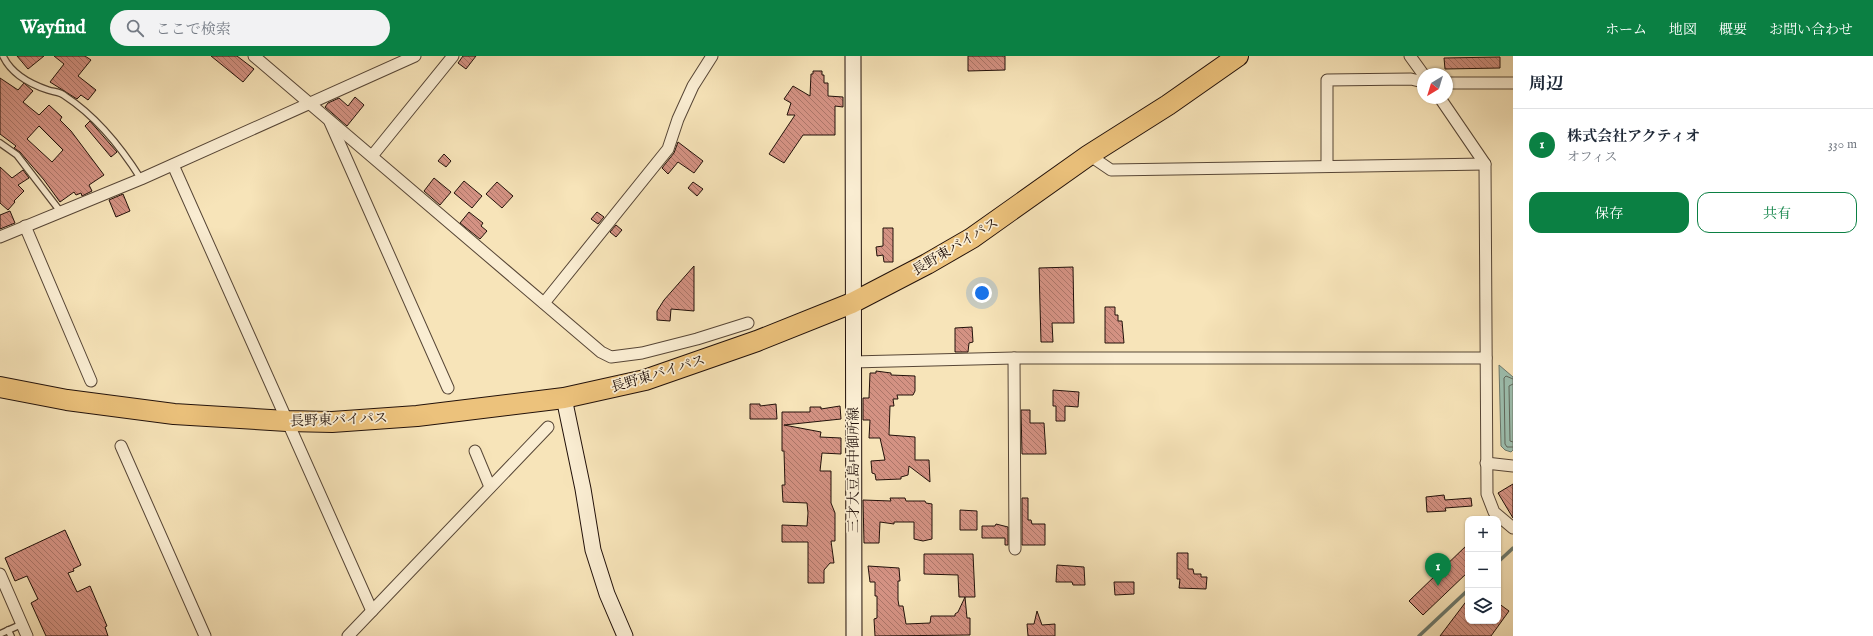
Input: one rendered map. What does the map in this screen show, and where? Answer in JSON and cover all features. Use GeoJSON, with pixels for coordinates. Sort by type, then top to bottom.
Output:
{"type":"FeatureCollection","features":[{"type":"Feature","properties":{"kind":"highway","name":"長野東バイパス"},"geometry":{"type":"LineString","coordinates":[[0,387],[67,400],[174,414],[287,421],[332,422],[417,416],[564,398],[645,380],[757,341],[852,303],[927,264],[972,238],[1089,155],[1168,105],[1238,56]]}},
{"type":"Feature","properties":{"kind":"street"},"geometry":{"type":"LineString","coordinates":[[254,56],[601,352],[611,357],[642,353],[697,339],[748,323]]}},
{"type":"Feature","properties":{"kind":"street"},"geometry":{"type":"LineString","coordinates":[[0,237],[60,211],[141,179],[415,56]]}},
{"type":"Feature","properties":{"kind":"street"},"geometry":{"type":"LineString","coordinates":[[372,156],[453,56]]}},
{"type":"Feature","properties":{"kind":"street"},"geometry":{"type":"LineString","coordinates":[[544,303],[668,148],[678,118],[693,86],[712,56]]}},
{"type":"Feature","properties":{"kind":"street","name":"三才大豆島中御所線"},"geometry":{"type":"LineString","coordinates":[[853,56],[852,362],[854,636]]}},
{"type":"Feature","properties":{"kind":"street"},"geometry":{"type":"LineString","coordinates":[[1410,56],[1419,68]]}},
{"type":"Feature","properties":{"kind":"street"},"geometry":{"type":"LineString","coordinates":[[1327,165],[1327,80],[1411,79],[1417,80]]}},
{"type":"Feature","properties":{"kind":"street"},"geometry":{"type":"LineString","coordinates":[[1453,83],[1513,82]]}},
{"type":"Feature","properties":{"kind":"street"},"geometry":{"type":"LineString","coordinates":[[1444,104],[1485,164],[1487,494],[1494,512],[1513,528]]}},
{"type":"Feature","properties":{"kind":"street"},"geometry":{"type":"LineString","coordinates":[[329,119],[448,388]]}},
{"type":"Feature","properties":{"kind":"street"},"geometry":{"type":"LineString","coordinates":[[1089,155],[1110,170],[1327,165],[1485,164]]}},
{"type":"Feature","properties":{"kind":"street"},"geometry":{"type":"LineString","coordinates":[[173,165],[372,611]]}},
{"type":"Feature","properties":{"kind":"street"},"geometry":{"type":"LineString","coordinates":[[25,226],[91,381]]}},
{"type":"Feature","properties":{"kind":"street"},"geometry":{"type":"LineString","coordinates":[[852,362],[1014,358],[1486,358]]}},
{"type":"Feature","properties":{"kind":"street"},"geometry":{"type":"LineString","coordinates":[[1014,358],[1015,549]]}},
{"type":"Feature","properties":{"kind":"street"},"geometry":{"type":"LineString","coordinates":[[564,398],[583,489],[593,550],[607,594],[625,636]]}},
{"type":"Feature","properties":{"kind":"street"},"geometry":{"type":"LineString","coordinates":[[348,636],[548,427]]}},
{"type":"Feature","properties":{"kind":"street"},"geometry":{"type":"LineString","coordinates":[[121,446],[205,636]]}},
{"type":"Feature","properties":{"kind":"street"},"geometry":{"type":"LineString","coordinates":[[475,451],[490,487]]}},
{"type":"Feature","properties":{"kind":"street"},"geometry":{"type":"LineString","coordinates":[[1486,464],[1513,466]]}},
{"type":"Feature","properties":{"kind":"street"},"geometry":{"type":"LineString","coordinates":[[0,574],[27,636]]}},
{"type":"Feature","properties":{"kind":"lane"},"geometry":{"type":"LineString","coordinates":[[3,56],[6,62],[26,81],[49,91],[64,95],[99,123],[126,154],[141,179]]}},
{"type":"Feature","properties":{"kind":"lane"},"geometry":{"type":"LineString","coordinates":[[0,143],[17,155],[60,211]]}},
{"type":"Feature","properties":{"kind":"lane"},"geometry":{"type":"LineString","coordinates":[[0,634],[9,633],[22,624]]}},
{"type":"Feature","properties":{"kind":"water"},"geometry":{"type":"Polygon","coordinates":[[[1499,365],[1513,377],[1513,450],[1511,452],[1505,450],[1501,446],[1499,365]]]}},
{"type":"Feature","properties":{"kind":"building"},"geometry":{"type":"Polygon","coordinates":[[[17,56],[44,56],[28,69],[17,56]]]}},
{"type":"Feature","properties":{"kind":"building"},"geometry":{"type":"Polygon","coordinates":[[[54,56],[85,56],[91,60],[78,76],[96,90],[88,100],[81,95],[77,99],[50,82],[64,64],[54,56]]]}},
{"type":"Feature","properties":{"kind":"building"},"geometry":{"type":"Polygon","coordinates":[[[211,56],[237,56],[254,69],[243,82],[211,56]]]}},
{"type":"Feature","properties":{"kind":"building"},"geometry":{"type":"Polygon","coordinates":[[[463,56],[476,56],[466,69],[458,63],[463,56]]]}},
{"type":"Feature","properties":{"kind":"building"},"geometry":{"type":"Polygon","coordinates":[[[968,56],[1005,56],[1005,70],[968,71],[968,56]]]}},
{"type":"Feature","properties":{"kind":"building"},"geometry":{"type":"Polygon","coordinates":[[[1500,57],[1500,68],[1445,68],[1444,58],[1500,57]]]}},
{"type":"Feature","properties":{"kind":"building"},"geometry":{"type":"Polygon","coordinates":[[[813,71],[822,71],[822,75],[824,75],[824,83],[828,83],[828,96],[843,97],[843,107],[835,106],[835,135],[803,135],[784,163],[769,154],[795,115],[787,115],[791,103],[784,99],[793,86],[810,96],[811,74],[813,74],[813,71]]]}},
{"type":"Feature","properties":{"kind":"building"},"geometry":{"type":"Polygon","coordinates":[[[0,78],[18,90],[24,83],[33,91],[23,102],[39,115],[49,105],[62,117],[60,120],[71,131],[104,175],[89,185],[92,191],[82,196],[81,193],[76,195],[74,192],[60,202],[44,180],[20,152],[14,148],[16,146],[0,134],[0,78]],[[39,126],[27,139],[52,162],[63,150],[39,126]]]}},
{"type":"Feature","properties":{"kind":"building"},"geometry":{"type":"Polygon","coordinates":[[[355,97],[364,105],[347,126],[325,107],[328,103],[339,98],[348,106],[355,97]]]}},
{"type":"Feature","properties":{"kind":"building"},"geometry":{"type":"Polygon","coordinates":[[[90,121],[117,152],[111,157],[85,126],[90,121]]]}},
{"type":"Feature","properties":{"kind":"building"},"geometry":{"type":"Polygon","coordinates":[[[678,142],[703,161],[694,173],[678,162],[668,174],[662,168],[674,153],[678,142]]]}},
{"type":"Feature","properties":{"kind":"building"},"geometry":{"type":"Polygon","coordinates":[[[444,154],[451,161],[446,167],[438,161],[444,154]]]}},
{"type":"Feature","properties":{"kind":"building"},"geometry":{"type":"Polygon","coordinates":[[[0,167],[12,178],[23,170],[29,178],[18,185],[24,191],[14,201],[15,202],[8,210],[0,203],[0,167]]]}},
{"type":"Feature","properties":{"kind":"building"},"geometry":{"type":"Polygon","coordinates":[[[434,178],[451,192],[440,205],[424,191],[434,178]]]}},
{"type":"Feature","properties":{"kind":"building"},"geometry":{"type":"Polygon","coordinates":[[[464,181],[482,196],[472,208],[454,193],[464,181]]]}},
{"type":"Feature","properties":{"kind":"building"},"geometry":{"type":"Polygon","coordinates":[[[497,182],[513,196],[502,208],[486,194],[497,182]]]}},
{"type":"Feature","properties":{"kind":"building"},"geometry":{"type":"Polygon","coordinates":[[[693,182],[703,189],[697,196],[688,188],[693,182]]]}},
{"type":"Feature","properties":{"kind":"building"},"geometry":{"type":"Polygon","coordinates":[[[123,194],[130,211],[116,217],[109,200],[123,194]]]}},
{"type":"Feature","properties":{"kind":"building"},"geometry":{"type":"Polygon","coordinates":[[[10,211],[15,223],[0,229],[0,215],[10,211]]]}},
{"type":"Feature","properties":{"kind":"building"},"geometry":{"type":"Polygon","coordinates":[[[469,212],[483,223],[481,226],[487,231],[480,239],[460,223],[469,212]]]}},
{"type":"Feature","properties":{"kind":"building"},"geometry":{"type":"Polygon","coordinates":[[[597,212],[604,217],[598,224],[591,219],[597,212]]]}},
{"type":"Feature","properties":{"kind":"building"},"geometry":{"type":"Polygon","coordinates":[[[616,225],[622,230],[616,237],[610,232],[616,225]]]}},
{"type":"Feature","properties":{"kind":"building"},"geometry":{"type":"Polygon","coordinates":[[[883,228],[893,228],[893,262],[884,262],[883,255],[877,256],[876,247],[883,246],[883,228]]]}},
{"type":"Feature","properties":{"kind":"building"},"geometry":{"type":"Polygon","coordinates":[[[694,266],[694,311],[671,309],[670,321],[657,320],[657,311],[664,300],[694,266]]]}},
{"type":"Feature","properties":{"kind":"building"},"geometry":{"type":"Polygon","coordinates":[[[1073,267],[1074,323],[1052,323],[1053,342],[1041,342],[1039,268],[1073,267]]]}},
{"type":"Feature","properties":{"kind":"building"},"geometry":{"type":"Polygon","coordinates":[[[1105,307],[1115,307],[1115,315],[1118,315],[1118,321],[1122,321],[1124,343],[1105,343],[1105,307]]]}},
{"type":"Feature","properties":{"kind":"building"},"geometry":{"type":"Polygon","coordinates":[[[972,327],[973,342],[969,343],[968,352],[955,352],[955,328],[972,327]]]}},
{"type":"Feature","properties":{"kind":"building"},"geometry":{"type":"Polygon","coordinates":[[[876,371],[891,373],[891,375],[915,376],[915,391],[913,395],[897,395],[898,399],[893,399],[894,406],[890,406],[889,435],[915,437],[915,460],[929,460],[930,482],[909,466],[908,475],[901,477],[901,479],[876,480],[875,474],[872,473],[871,461],[885,460],[880,438],[869,438],[870,420],[863,420],[863,398],[869,398],[870,373],[876,373],[876,371]]]}},
{"type":"Feature","properties":{"kind":"building"},"geometry":{"type":"Polygon","coordinates":[[[1053,390],[1079,392],[1078,407],[1065,406],[1065,421],[1056,421],[1056,406],[1053,406],[1053,390]]]}},
{"type":"Feature","properties":{"kind":"building"},"geometry":{"type":"Polygon","coordinates":[[[750,404],[760,404],[760,406],[776,404],[777,419],[750,419],[750,404]]]}},
{"type":"Feature","properties":{"kind":"building"},"geometry":{"type":"Polygon","coordinates":[[[840,406],[841,419],[784,425],[821,432],[820,437],[841,438],[841,454],[822,453],[820,471],[831,471],[831,503],[835,513],[835,541],[831,541],[834,563],[830,563],[824,570],[824,583],[808,583],[808,542],[782,542],[782,525],[807,526],[808,513],[807,503],[783,502],[782,485],[785,485],[784,451],[782,451],[782,412],[810,412],[810,407],[821,407],[821,409],[840,406]]]}},
{"type":"Feature","properties":{"kind":"building"},"geometry":{"type":"Polygon","coordinates":[[[1021,410],[1030,410],[1030,423],[1044,423],[1046,454],[1022,454],[1021,410]]]}},
{"type":"Feature","properties":{"kind":"building"},"geometry":{"type":"Polygon","coordinates":[[[1513,484],[1513,518],[1498,493],[1513,484]]]}},
{"type":"Feature","properties":{"kind":"building"},"geometry":{"type":"Polygon","coordinates":[[[1444,495],[1445,500],[1471,498],[1472,506],[1445,508],[1446,511],[1427,512],[1426,497],[1444,495]]]}},
{"type":"Feature","properties":{"kind":"building"},"geometry":{"type":"Polygon","coordinates":[[[890,498],[905,498],[906,501],[925,501],[926,503],[932,504],[932,539],[923,541],[914,539],[914,522],[894,522],[894,524],[880,522],[879,543],[864,543],[863,500],[891,501],[890,498]]]}},
{"type":"Feature","properties":{"kind":"building"},"geometry":{"type":"Polygon","coordinates":[[[1022,498],[1028,498],[1028,520],[1031,520],[1032,524],[1045,524],[1045,545],[1022,545],[1022,498]]]}},
{"type":"Feature","properties":{"kind":"building"},"geometry":{"type":"Polygon","coordinates":[[[960,510],[977,511],[977,530],[960,530],[960,510]]]}},
{"type":"Feature","properties":{"kind":"building"},"geometry":{"type":"Polygon","coordinates":[[[996,524],[1008,527],[1008,545],[1005,545],[1005,538],[982,538],[982,526],[995,526],[996,524]]]}},
{"type":"Feature","properties":{"kind":"building"},"geometry":{"type":"Polygon","coordinates":[[[65,530],[81,565],[73,569],[74,571],[68,573],[77,592],[90,586],[107,626],[105,627],[108,636],[46,636],[31,603],[38,599],[27,576],[15,581],[5,558],[65,530]]]}},
{"type":"Feature","properties":{"kind":"building"},"geometry":{"type":"Polygon","coordinates":[[[1465,547],[1465,575],[1423,615],[1409,601],[1465,547]]]}},
{"type":"Feature","properties":{"kind":"building"},"geometry":{"type":"Polygon","coordinates":[[[1177,553],[1188,553],[1188,569],[1193,569],[1194,574],[1201,574],[1201,577],[1207,577],[1206,589],[1179,588],[1180,579],[1177,579],[1177,553]]]}},
{"type":"Feature","properties":{"kind":"building"},"geometry":{"type":"Polygon","coordinates":[[[924,554],[973,554],[975,597],[959,597],[958,575],[924,574],[924,554]]]}},
{"type":"Feature","properties":{"kind":"building"},"geometry":{"type":"Polygon","coordinates":[[[1057,565],[1084,567],[1085,585],[1073,585],[1072,582],[1056,582],[1057,565]]]}},
{"type":"Feature","properties":{"kind":"building"},"geometry":{"type":"Polygon","coordinates":[[[868,566],[899,568],[900,581],[898,581],[898,600],[899,606],[903,606],[906,624],[930,623],[931,616],[955,616],[965,597],[967,618],[970,618],[970,635],[875,636],[874,619],[877,618],[877,596],[875,596],[875,582],[870,582],[868,566]]]}},
{"type":"Feature","properties":{"kind":"building"},"geometry":{"type":"Polygon","coordinates":[[[1114,582],[1134,582],[1134,594],[1115,595],[1114,582]]]}},
{"type":"Feature","properties":{"kind":"building"},"geometry":{"type":"Polygon","coordinates":[[[1465,603],[1465,624],[1500,624],[1491,636],[1440,636],[1465,603]]]}},
{"type":"Feature","properties":{"kind":"building"},"geometry":{"type":"Polygon","coordinates":[[[1501,605],[1509,611],[1501,622],[1501,605]]]}},
{"type":"Feature","properties":{"kind":"building"},"geometry":{"type":"Polygon","coordinates":[[[1037,611],[1042,625],[1055,624],[1055,636],[1028,636],[1027,624],[1034,624],[1037,611]]]}},
{"type":"Feature","properties":{"kind":"waterway"},"geometry":{"type":"LineString","coordinates":[[1501,559],[1513,548]]}},
{"type":"Feature","properties":{"kind":"waterway"},"geometry":{"type":"LineString","coordinates":[[1419,636],[1465,593]]}},
{"type":"Feature","properties":{"kind":"place","name":"株式会社アクティオ"},"geometry":{"type":"Point","coordinates":[1438,586]}}]}
